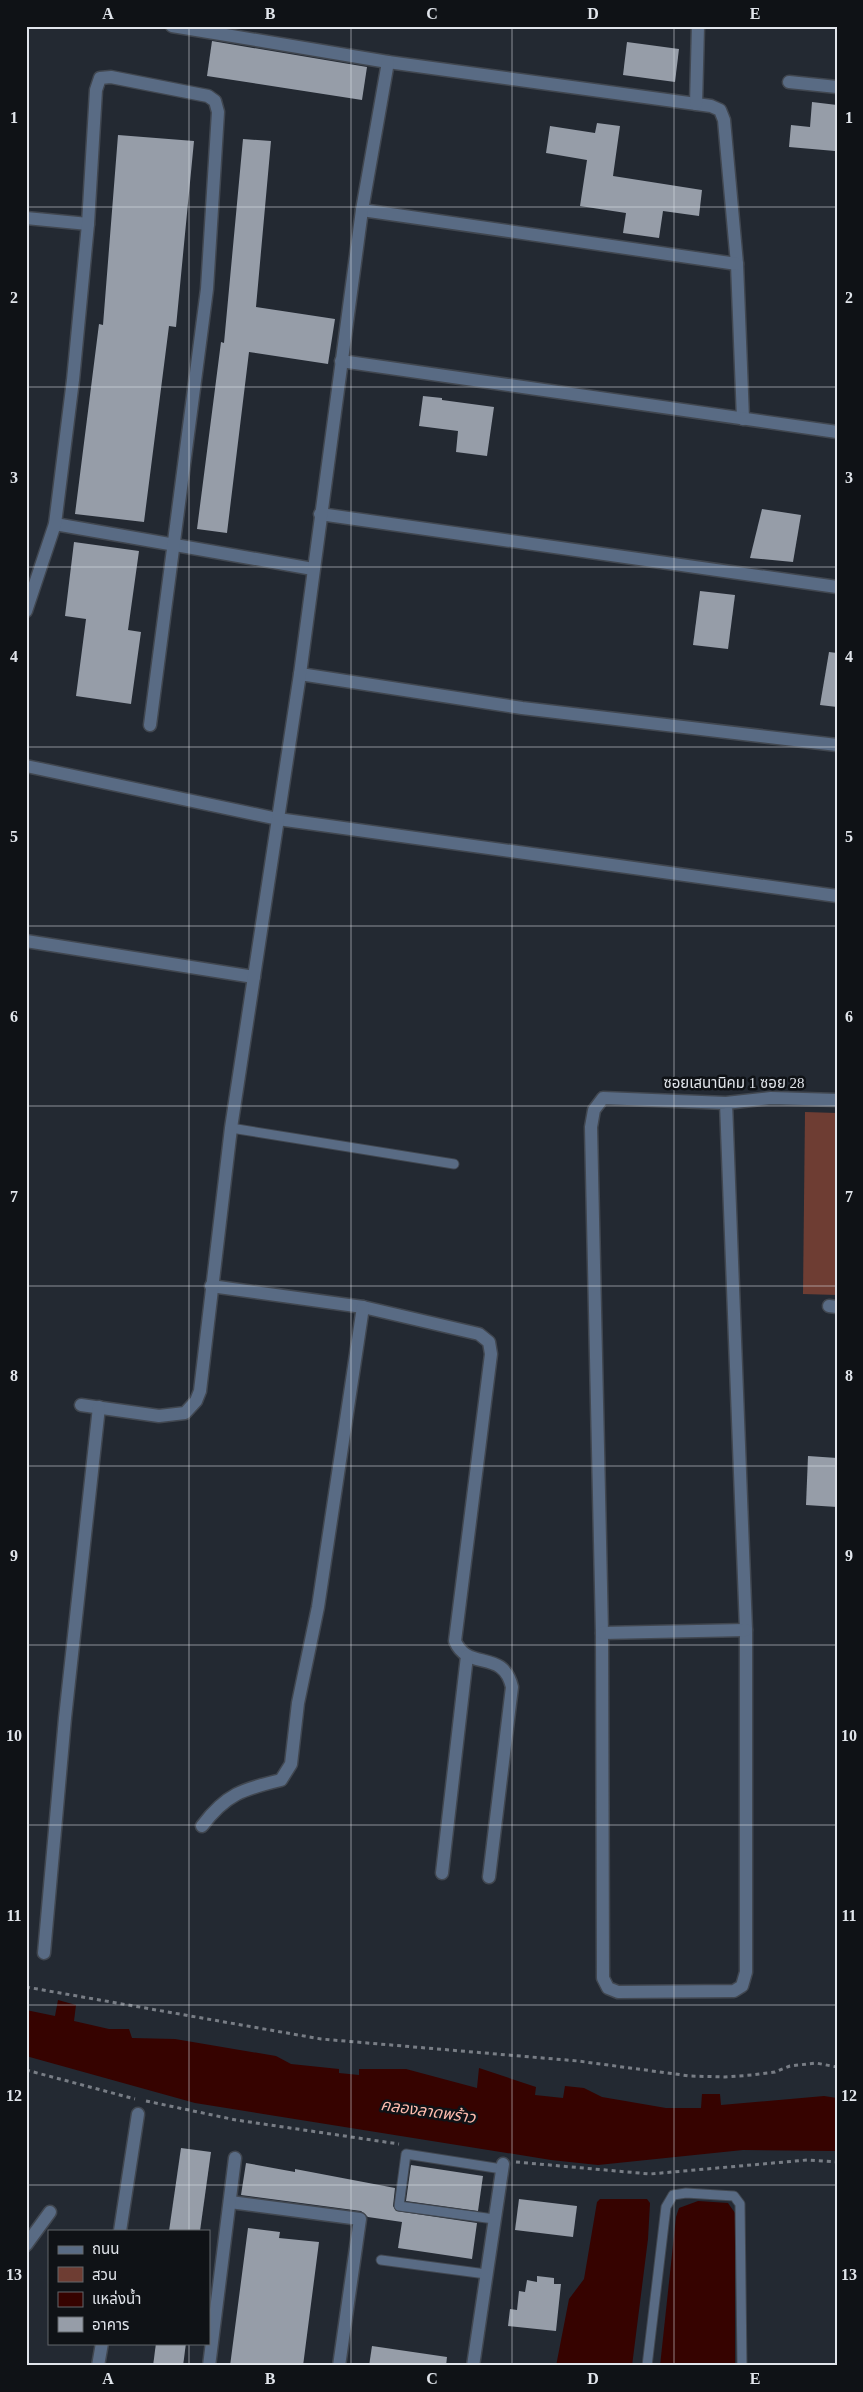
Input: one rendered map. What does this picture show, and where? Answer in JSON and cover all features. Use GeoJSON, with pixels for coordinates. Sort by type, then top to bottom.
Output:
{"type":"FeatureCollection","features":[{"type":"Feature","properties":{"kind":"street"},"geometry":{"type":"LineString","coordinates":[[172,26],[388,62],[696,104],[720,110],[724,120],[737,264],[743,419]]}},
{"type":"Feature","properties":{"kind":"street"},"geometry":{"type":"LineString","coordinates":[[696,104],[698,26]]}},
{"type":"Feature","properties":{"kind":"street"},"geometry":{"type":"LineString","coordinates":[[81,1405],[159,1416],[185,1413],[196,1401],[200,1391],[231,1128],[300,674],[362,210],[388,62]]}},
{"type":"Feature","properties":{"kind":"street"},"geometry":{"type":"LineString","coordinates":[[26,611],[55,524],[73,380],[88,224],[96,90],[100,78],[111,77],[208,96],[215,101],[218,112],[206,289],[150,725]]}},
{"type":"Feature","properties":{"kind":"street"},"geometry":{"type":"LineString","coordinates":[[789,82],[837,87]]}},
{"type":"Feature","properties":{"kind":"street"},"geometry":{"type":"LineString","coordinates":[[362,210],[737,264]]}},
{"type":"Feature","properties":{"kind":"street"},"geometry":{"type":"LineString","coordinates":[[26,218],[88,224]]}},
{"type":"Feature","properties":{"kind":"street"},"geometry":{"type":"LineString","coordinates":[[341,361],[837,432]]}},
{"type":"Feature","properties":{"kind":"street"},"geometry":{"type":"LineString","coordinates":[[320,514],[837,587]]}},
{"type":"Feature","properties":{"kind":"street"},"geometry":{"type":"LineString","coordinates":[[55,524],[173,543],[313,569]]}},
{"type":"Feature","properties":{"kind":"street"},"geometry":{"type":"LineString","coordinates":[[300,674],[522,708],[837,745]]}},
{"type":"Feature","properties":{"kind":"street"},"geometry":{"type":"LineString","coordinates":[[26,766],[278,819],[837,896]]}},
{"type":"Feature","properties":{"kind":"street"},"geometry":{"type":"LineString","coordinates":[[26,941],[254,977]]}},
{"type":"Feature","properties":{"kind":"street","name":"ซอยเสนานิคม 1 ซอย 28"},"geometry":{"type":"LineString","coordinates":[[602,1633],[591,1127],[594,1110],[602,1098],[726,1103],[771,1098],[837,1100]]}},
{"type":"Feature","properties":{"kind":"street"},"geometry":{"type":"LineString","coordinates":[[726,1103],[746,1630],[746,1972],[742,1986],[734,1991],[618,1992],[608,1988],[603,1978],[602,1633],[746,1630]]}},
{"type":"Feature","properties":{"kind":"street"},"geometry":{"type":"LineString","coordinates":[[211,1286],[363,1307],[479,1334],[489,1342],[490,1354],[455,1641],[459,1650],[467,1656],[500,1666],[509,1674],[512,1688],[489,1877]]}},
{"type":"Feature","properties":{"kind":"street"},"geometry":{"type":"LineString","coordinates":[[202,1826],[218,1806],[247,1788],[281,1780],[291,1764],[298,1703],[318,1607],[363,1307]]}},
{"type":"Feature","properties":{"kind":"street"},"geometry":{"type":"LineString","coordinates":[[44,1953],[65,1718],[99,1407]]}},
{"type":"Feature","properties":{"kind":"street"},"geometry":{"type":"LineString","coordinates":[[442,1872],[467,1656]]}},
{"type":"Feature","properties":{"kind":"street"},"geometry":{"type":"LineString","coordinates":[[120,2230],[138,2114]]}},
{"type":"Feature","properties":{"kind":"street"},"geometry":{"type":"LineString","coordinates":[[209,2366],[235,2158]]}},
{"type":"Feature","properties":{"kind":"street"},"geometry":{"type":"LineString","coordinates":[[473,2366],[494,2219],[505,2164]]}},
{"type":"Feature","properties":{"kind":"street"},"geometry":{"type":"LineString","coordinates":[[230,2202],[360,2219],[339,2366]]}},
{"type":"Feature","properties":{"kind":"street"},"geometry":{"type":"LineString","coordinates":[[26,2245],[50,2212]]}},
{"type":"Feature","properties":{"kind":"street"},"geometry":{"type":"LineString","coordinates":[[98,2366],[102,2344]]}},
{"type":"Feature","properties":{"kind":"lane"},"geometry":{"type":"LineString","coordinates":[[231,1128],[454,1164]]}},
{"type":"Feature","properties":{"kind":"lane"},"geometry":{"type":"LineString","coordinates":[[494,2219],[398,2206],[406,2154],[505,2164]]}},
{"type":"Feature","properties":{"kind":"lane"},"geometry":{"type":"LineString","coordinates":[[647,2366],[666,2207],[673,2195],[686,2193],[734,2196],[740,2204],[742,2366]]}},
{"type":"Feature","properties":{"kind":"lane"},"geometry":{"type":"LineString","coordinates":[[381,2260],[486,2274]]}},
{"type":"Feature","properties":{"kind":"path"},"geometry":{"type":"LineString","coordinates":[[26,1987],[321,2039],[578,2060],[690,2076],[752,2075],[775,2072],[790,2066],[816,2063],[837,2067]]}},
{"type":"Feature","properties":{"kind":"path"},"geometry":{"type":"LineString","coordinates":[[26,2070],[129,2098],[236,2120],[402,2145]]}},
{"type":"Feature","properties":{"kind":"path"},"geometry":{"type":"LineString","coordinates":[[505,2164],[650,2174],[807,2160],[837,2162]]}},
{"type":"Feature","properties":{"kind":"green space"},"geometry":{"type":"Polygon","coordinates":[[[805,1112],[837,1113],[837,1295],[803,1294],[805,1112]]]}},
{"type":"Feature","properties":{"kind":"water","name":"คลองลาดพร้าว"},"geometry":{"type":"Polygon","coordinates":[[[58,2000],[76,2005],[74,2021],[109,2029],[129,2029],[132,2038],[175,2039],[276,2056],[291,2064],[339,2069],[339,2073],[359,2075],[359,2069],[406,2069],[477,2088],[479,2068],[536,2087],[535,2095],[563,2098],[565,2086],[584,2088],[602,2097],[666,2108],[701,2108],[702,2094],[720,2094],[721,2105],[824,2096],[837,2098],[837,2151],[743,2150],[598,2165],[551,2160],[195,2103],[26,2056],[26,2010],[55,2016],[58,2000]]]}},
{"type":"Feature","properties":{"kind":"water"},"geometry":{"type":"Polygon","coordinates":[[[600,2199],[647,2199],[650,2203],[648,2239],[632,2366],[556,2366],[569,2299],[584,2279],[597,2202],[600,2199]]]}},
{"type":"Feature","properties":{"kind":"water"},"geometry":{"type":"Polygon","coordinates":[[[698,2201],[728,2203],[735,2213],[735,2366],[660,2366],[676,2217],[679,2208],[698,2201]]]}},
{"type":"Feature","properties":{"kind":"building"},"geometry":{"type":"Polygon","coordinates":[[[212,41],[367,67],[362,100],[207,76],[212,41]]]}},
{"type":"Feature","properties":{"kind":"building"},"geometry":{"type":"Polygon","coordinates":[[[627,42],[679,49],[675,82],[623,75],[627,42]]]}},
{"type":"Feature","properties":{"kind":"building"},"geometry":{"type":"Polygon","coordinates":[[[812,102],[837,105],[835,151],[789,147],[791,125],[810,127],[812,102]]]}},
{"type":"Feature","properties":{"kind":"building"},"geometry":{"type":"Polygon","coordinates":[[[597,123],[620,126],[613,176],[702,190],[699,216],[663,211],[659,238],[623,233],[626,213],[580,206],[587,160],[546,153],[550,126],[595,133],[597,123]]]}},
{"type":"Feature","properties":{"kind":"building"},"geometry":{"type":"Polygon","coordinates":[[[118,135],[194,141],[176,327],[169,326],[144,522],[75,514],[99,324],[103,325],[118,135]]]}},
{"type":"Feature","properties":{"kind":"building"},"geometry":{"type":"Polygon","coordinates":[[[243,139],[271,141],[256,307],[335,319],[328,364],[249,352],[227,533],[197,529],[221,342],[224,343],[243,139]]]}},
{"type":"Feature","properties":{"kind":"building"},"geometry":{"type":"Polygon","coordinates":[[[423,396],[494,407],[487,456],[456,452],[458,431],[419,426],[423,396]]]}},
{"type":"Feature","properties":{"kind":"building"},"geometry":{"type":"Polygon","coordinates":[[[762,509],[801,515],[793,562],[750,558],[762,509]]]}},
{"type":"Feature","properties":{"kind":"building"},"geometry":{"type":"Polygon","coordinates":[[[74,542],[139,551],[128,630],[141,632],[131,704],[76,696],[86,619],[65,616],[74,542]]]}},
{"type":"Feature","properties":{"kind":"building"},"geometry":{"type":"Polygon","coordinates":[[[700,591],[735,595],[728,649],[693,645],[700,591]]]}},
{"type":"Feature","properties":{"kind":"building"},"geometry":{"type":"Polygon","coordinates":[[[829,652],[837,653],[837,707],[820,705],[829,652]]]}},
{"type":"Feature","properties":{"kind":"building"},"geometry":{"type":"Polygon","coordinates":[[[808,1456],[837,1458],[837,1507],[806,1505],[808,1456]]]}},
{"type":"Feature","properties":{"kind":"building"},"geometry":{"type":"Polygon","coordinates":[[[181,2148],[211,2152],[200,2230],[169,2230],[181,2148]]]}},
{"type":"Feature","properties":{"kind":"building"},"geometry":{"type":"Polygon","coordinates":[[[246,2163],[295,2172],[295,2169],[395,2188],[393,2206],[396,2211],[477,2223],[472,2259],[398,2248],[402,2222],[368,2217],[361,2211],[241,2195],[246,2163]]]}},
{"type":"Feature","properties":{"kind":"building"},"geometry":{"type":"Polygon","coordinates":[[[411,2165],[483,2176],[478,2211],[406,2201],[411,2165]]]}},
{"type":"Feature","properties":{"kind":"building"},"geometry":{"type":"Polygon","coordinates":[[[519,2199],[577,2206],[573,2237],[515,2230],[519,2199]]]}},
{"type":"Feature","properties":{"kind":"building"},"geometry":{"type":"Polygon","coordinates":[[[248,2228],[280,2232],[279,2238],[319,2242],[303,2366],[230,2366],[248,2228]]]}},
{"type":"Feature","properties":{"kind":"building"},"geometry":{"type":"Polygon","coordinates":[[[537,2276],[554,2278],[554,2284],[561,2284],[556,2331],[508,2326],[510,2309],[517,2310],[519,2291],[525,2292],[527,2280],[537,2282],[537,2276]]]}},
{"type":"Feature","properties":{"kind":"building"},"geometry":{"type":"Polygon","coordinates":[[[156,2344],[186,2344],[183,2366],[153,2366],[156,2344]]]}},
{"type":"Feature","properties":{"kind":"building"},"geometry":{"type":"Polygon","coordinates":[[[372,2346],[447,2357],[446,2366],[369,2366],[372,2346]]]}}]}
